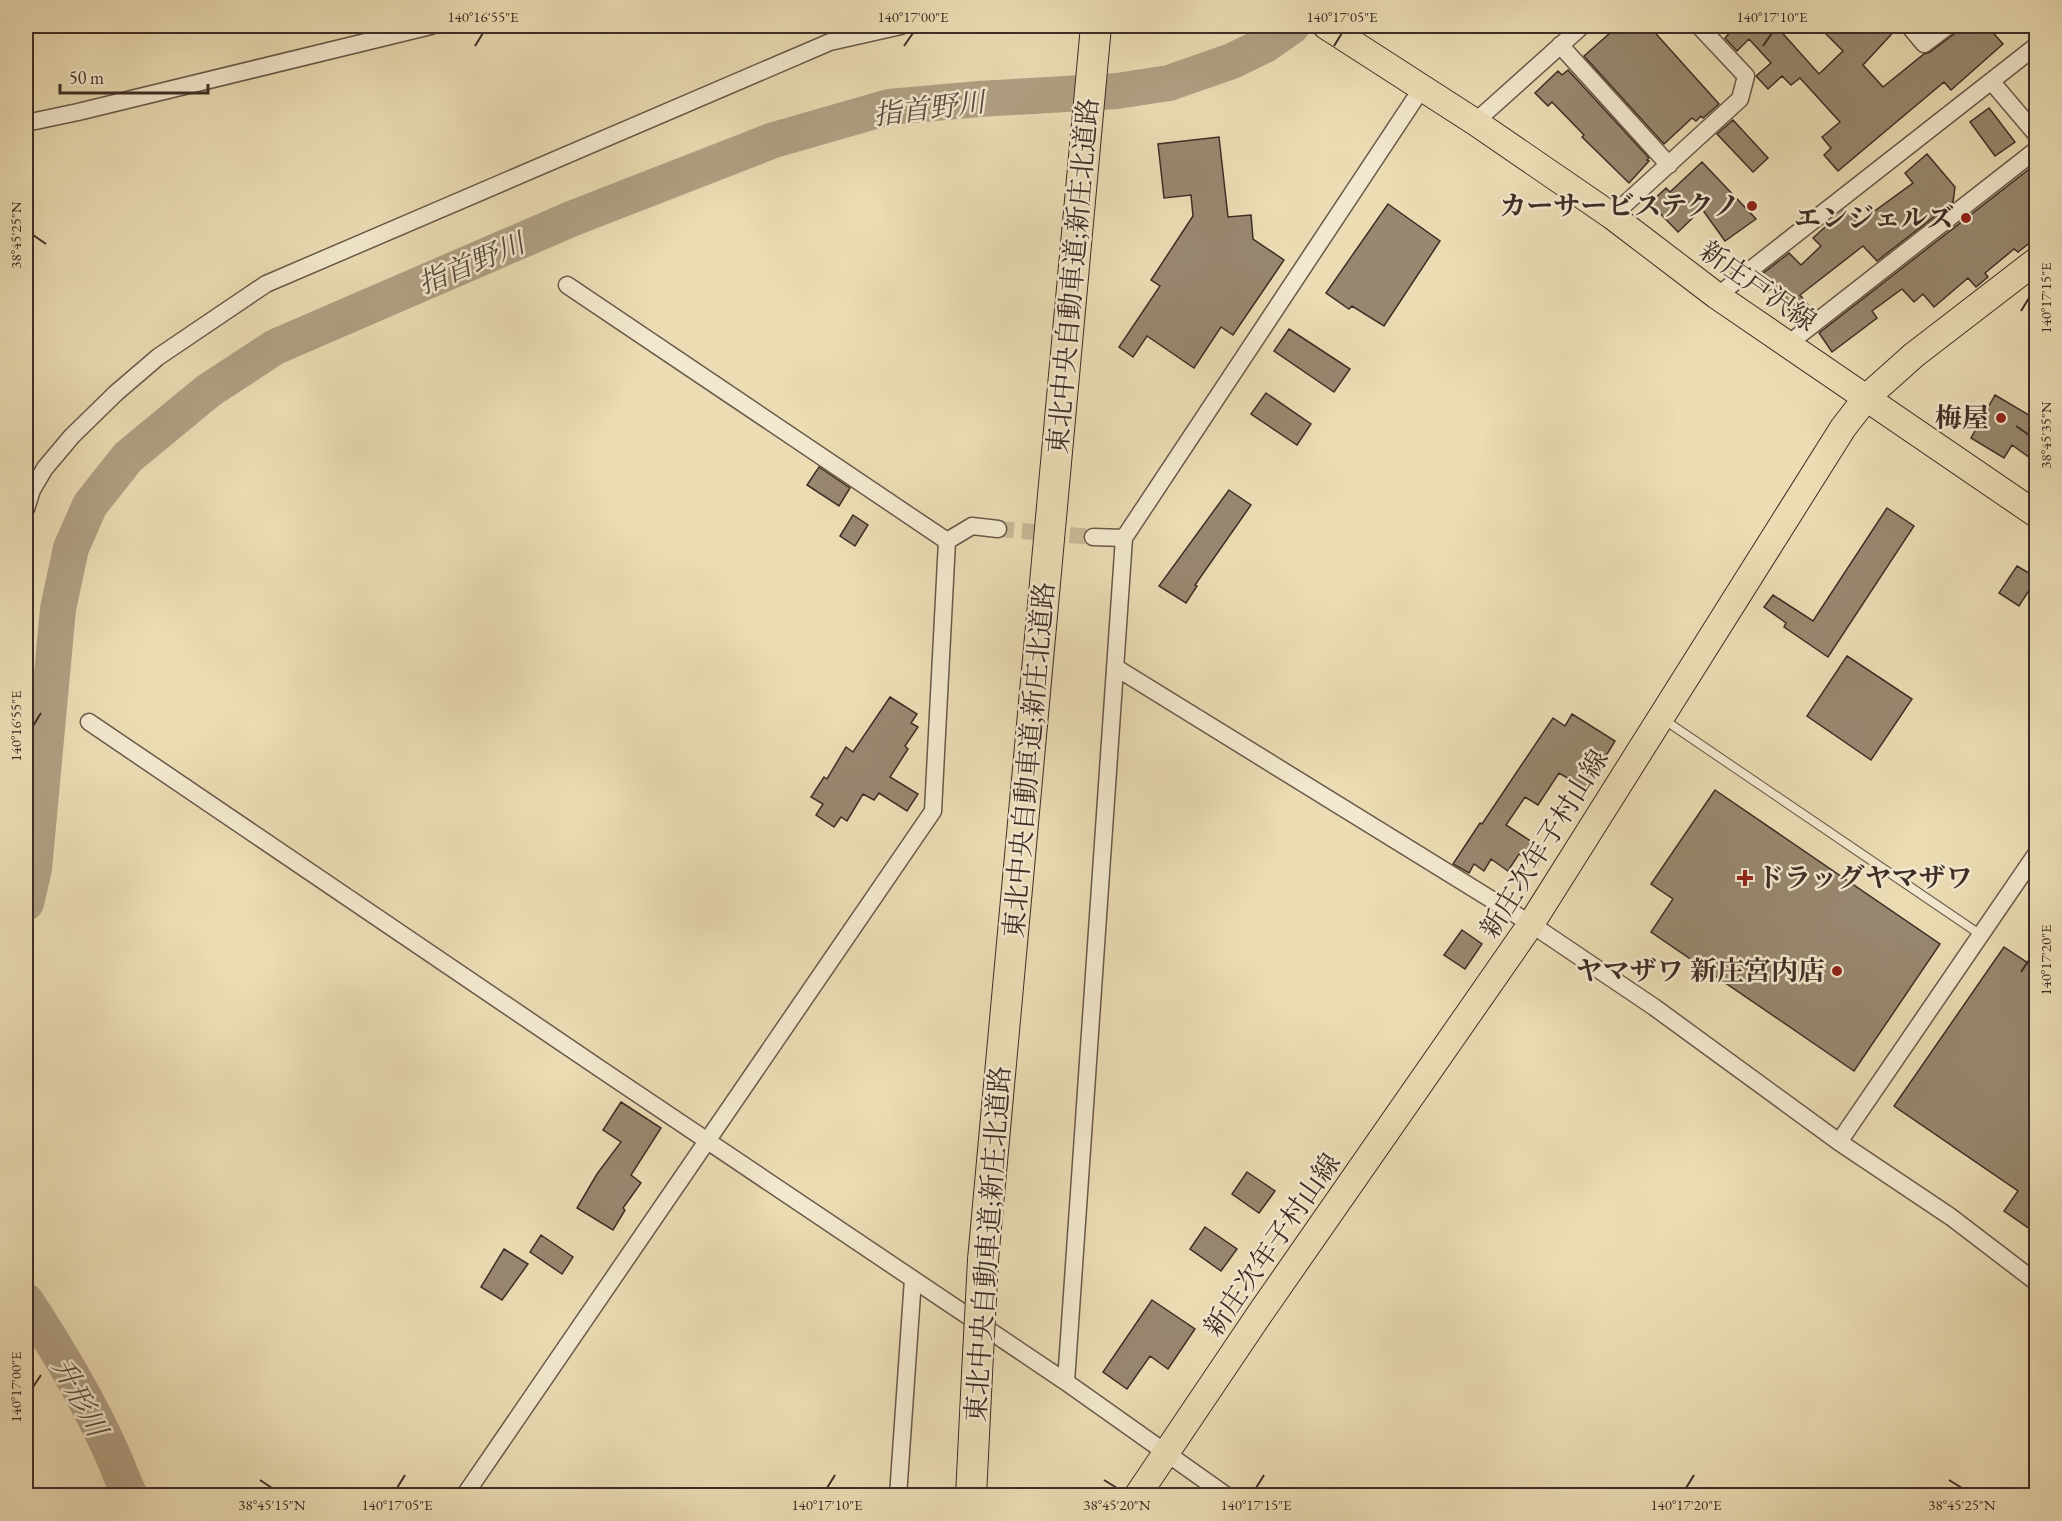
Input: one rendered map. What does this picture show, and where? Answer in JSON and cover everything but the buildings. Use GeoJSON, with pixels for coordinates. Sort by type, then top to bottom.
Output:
{"type":"FeatureCollection","features":[{"type":"Feature","properties":{"kind":"highway","name":"東北中央自動車道;新庄北道路"},"geometry":{"type":"LineString","coordinates":[[971,1496],[983,1260],[1096,26]]}},
{"type":"Feature","properties":{"kind":"main road","name":"新庄戸沢線"},"geometry":{"type":"LineString","coordinates":[[1335,31],[1475,122],[1612,216],[1717,296],[2037,514]]}},
{"type":"Feature","properties":{"kind":"main road","name":"新庄次年子村山線"},"geometry":{"type":"LineString","coordinates":[[1137,1496],[1259,1315],[1531,924],[1843,428],[1867,397],[1914,355],[2037,261]]}},
{"type":"Feature","properties":{"kind":"street"},"geometry":{"type":"LineString","coordinates":[[26,123],[431,26]]}},
{"type":"Feature","properties":{"kind":"street"},"geometry":{"type":"LineString","coordinates":[[26,509],[32,490],[45,468],[72,436],[116,393],[158,357],[266,284],[830,42],[901,26]]}},
{"type":"Feature","properties":{"kind":"street"},"geometry":{"type":"LineString","coordinates":[[1475,122],[1582,26]]}},
{"type":"Feature","properties":{"kind":"street"},"geometry":{"type":"LineString","coordinates":[[1612,216],[1740,99],[1746,76],[1699,26]]}},
{"type":"Feature","properties":{"kind":"street"},"geometry":{"type":"LineString","coordinates":[[1909,26],[1924,44],[1948,26]]}},
{"type":"Feature","properties":{"kind":"street"},"geometry":{"type":"LineString","coordinates":[[1560,45],[1669,165]]}},
{"type":"Feature","properties":{"kind":"street"},"geometry":{"type":"LineString","coordinates":[[1717,296],[2037,46]]}},
{"type":"Feature","properties":{"kind":"street"},"geometry":{"type":"LineString","coordinates":[[1991,81],[2037,134]]}},
{"type":"Feature","properties":{"kind":"street"},"geometry":{"type":"LineString","coordinates":[[1066,1382],[1124,538],[1422,88]]}},
{"type":"Feature","properties":{"kind":"street"},"geometry":{"type":"LineString","coordinates":[[1788,344],[2037,150]]}},
{"type":"Feature","properties":{"kind":"street"},"geometry":{"type":"LineString","coordinates":[[567,285],[947,541]]}},
{"type":"Feature","properties":{"kind":"street"},"geometry":{"type":"LineString","coordinates":[[947,541],[972,526],[998,529]]}},
{"type":"Feature","properties":{"kind":"street"},"geometry":{"type":"LineString","coordinates":[[1093,537],[1124,538]]}},
{"type":"Feature","properties":{"kind":"street"},"geometry":{"type":"LineString","coordinates":[[464,1496],[933,811],[947,541]]}},
{"type":"Feature","properties":{"kind":"street"},"geometry":{"type":"LineString","coordinates":[[1115,667],[1531,924],[1654,1007],[1839,1142],[1951,1217],[2037,1282]]}},
{"type":"Feature","properties":{"kind":"street"},"geometry":{"type":"LineString","coordinates":[[89,722],[1066,1382],[1227,1496]]}},
{"type":"Feature","properties":{"kind":"street"},"geometry":{"type":"LineString","coordinates":[[1839,1142],[2037,855]]}},
{"type":"Feature","properties":{"kind":"street"},"geometry":{"type":"LineString","coordinates":[[897,1496],[912,1279]]}},
{"type":"Feature","properties":{"kind":"lane"},"geometry":{"type":"LineString","coordinates":[[1660,717],[1981,935]]}},
{"type":"Feature","properties":{"kind":"waterway","name":"指首野川"},"geometry":{"type":"LineString","coordinates":[[26,903],[34,869],[58,609],[71,548],[90,505],[128,457],[208,391],[275,347],[571,219],[774,140],[889,107],[1117,91],[1169,83],[1232,61],[1265,45],[1292,26]]}},
{"type":"Feature","properties":{"kind":"waterway","name":"升形川"},"geometry":{"type":"LineString","coordinates":[[26,1301],[90,1407],[130,1496]]}},
{"type":"Feature","properties":{"kind":"tunnel"},"geometry":{"type":"LineString","coordinates":[[998,529],[1093,537]]}},
{"type":"Feature","properties":{"kind":"place","name":"カーサービステクノ"},"geometry":{"type":"Point","coordinates":[1752,206]}},
{"type":"Feature","properties":{"kind":"place","name":"エンジェルズ"},"geometry":{"type":"Point","coordinates":[1966,218]}},
{"type":"Feature","properties":{"kind":"place","name":"梅屋"},"geometry":{"type":"Point","coordinates":[2001,418]}},
{"type":"Feature","properties":{"kind":"place","name":"ドラッグヤマザワ"},"geometry":{"type":"Point","coordinates":[1745,878]}},
{"type":"Feature","properties":{"kind":"place","name":"ヤマザワ 新庄宮内店"},"geometry":{"type":"Point","coordinates":[1837,971]}}]}
